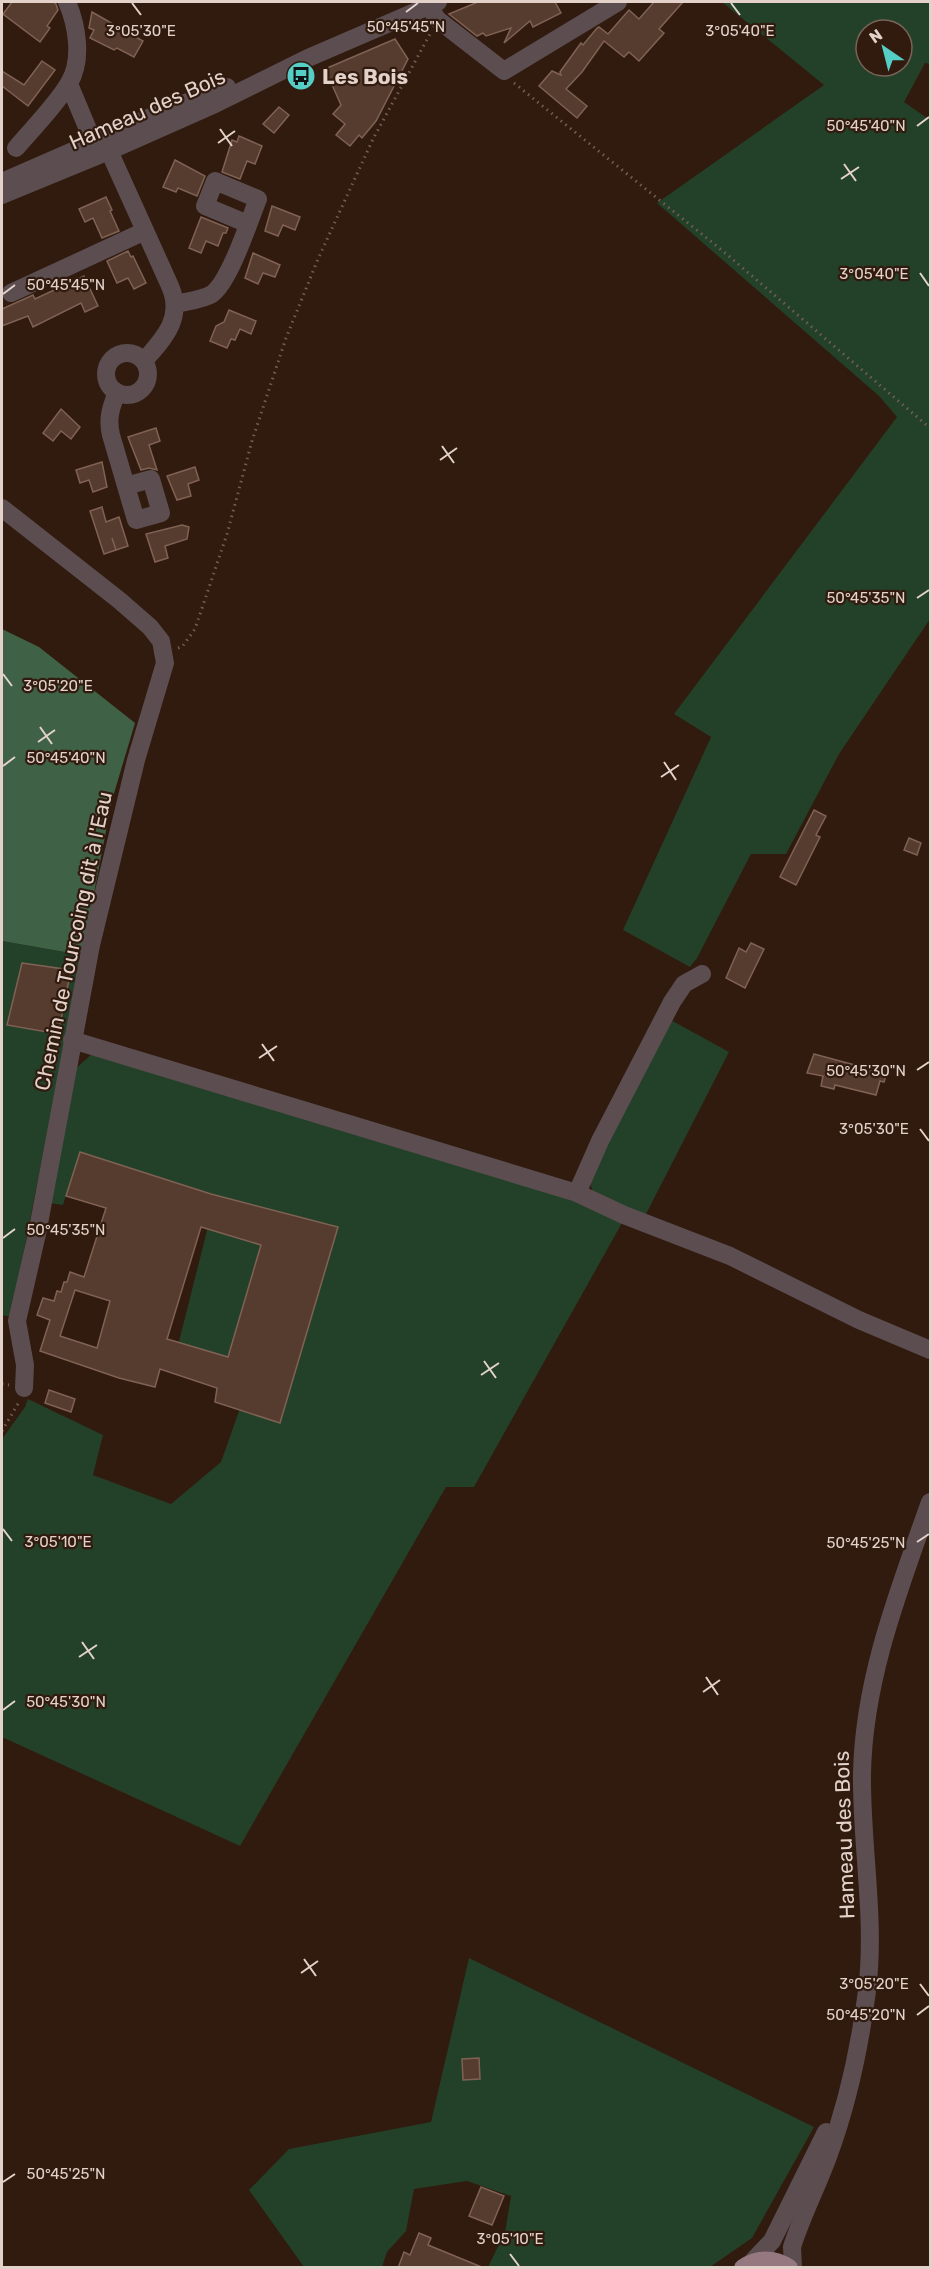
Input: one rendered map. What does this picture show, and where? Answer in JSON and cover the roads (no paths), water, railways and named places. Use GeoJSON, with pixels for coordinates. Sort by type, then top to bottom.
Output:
{"type":"FeatureCollection","features":[{"type":"Feature","properties":{"kind":"main road"},"geometry":{"type":"LineString","coordinates":[[747,2265],[768,2260],[791,2268]]}},
{"type":"Feature","properties":{"kind":"street"},"geometry":{"type":"LineString","coordinates":[[16,148],[69,84],[77,48],[74,21],[67,2]]}},
{"type":"Feature","properties":{"kind":"street"},"geometry":{"type":"LineString","coordinates":[[435,9],[504,71],[618,2]]}},
{"type":"Feature","properties":{"kind":"street","name":"Hameau des Bois"},"geometry":{"type":"LineString","coordinates":[[2,182],[224,100],[308,58],[435,9]]}},
{"type":"Feature","properties":{"kind":"street"},"geometry":{"type":"LineString","coordinates":[[69,84],[145,231],[176,304],[167,334],[144,361]]}},
{"type":"Feature","properties":{"kind":"street","name":"Hameau des Bois"},"geometry":{"type":"LineString","coordinates":[[2,195],[101,146]]}},
{"type":"Feature","properties":{"kind":"street"},"geometry":{"type":"LineString","coordinates":[[176,304],[207,297],[224,283],[248,224]]}},
{"type":"Feature","properties":{"kind":"street"},"geometry":{"type":"LineString","coordinates":[[12,293],[145,231]]}},
{"type":"Feature","properties":{"kind":"street"},"geometry":{"type":"LineString","coordinates":[[121,353],[132,353],[144,361],[148,377],[143,387],[134,394],[117,392],[109,386],[106,376],[107,366],[112,358],[121,353]]}},
{"type":"Feature","properties":{"kind":"street"},"geometry":{"type":"LineString","coordinates":[[117,392],[109,416],[109,426],[126,486]]}},
{"type":"Feature","properties":{"kind":"street","name":"Chemin de Tourcoing dit à l'Eau"},"geometry":{"type":"LineString","coordinates":[[2,508],[150,627],[161,641],[165,652],[165,663],[110,858],[72,1040],[37,1234],[18,1321],[25,1365],[24,1388]]}},
{"type":"Feature","properties":{"kind":"street"},"geometry":{"type":"LineString","coordinates":[[577,1193],[600,1141],[672,1002],[684,984],[702,974]]}},
{"type":"Feature","properties":{"kind":"street"},"geometry":{"type":"LineString","coordinates":[[72,1040],[577,1193],[624,1215],[738,1259],[859,1320],[930,1350]]}},
{"type":"Feature","properties":{"kind":"street","name":"Hameau des Bois"},"geometry":{"type":"LineString","coordinates":[[791,2268],[792,2247],[830,2152],[853,2067],[864,2011],[870,1956],[862,1799],[867,1717],[885,1630],[930,1502]]}},
{"type":"Feature","properties":{"kind":"street","name":"Hameau des Bois"},"geometry":{"type":"LineString","coordinates":[[747,2265],[767,2247],[778,2229],[833,2119],[853,2067]]}},
{"type":"Feature","properties":{"kind":"place","name":"Les Bois"},"geometry":{"type":"Point","coordinates":[301,76]}}]}
